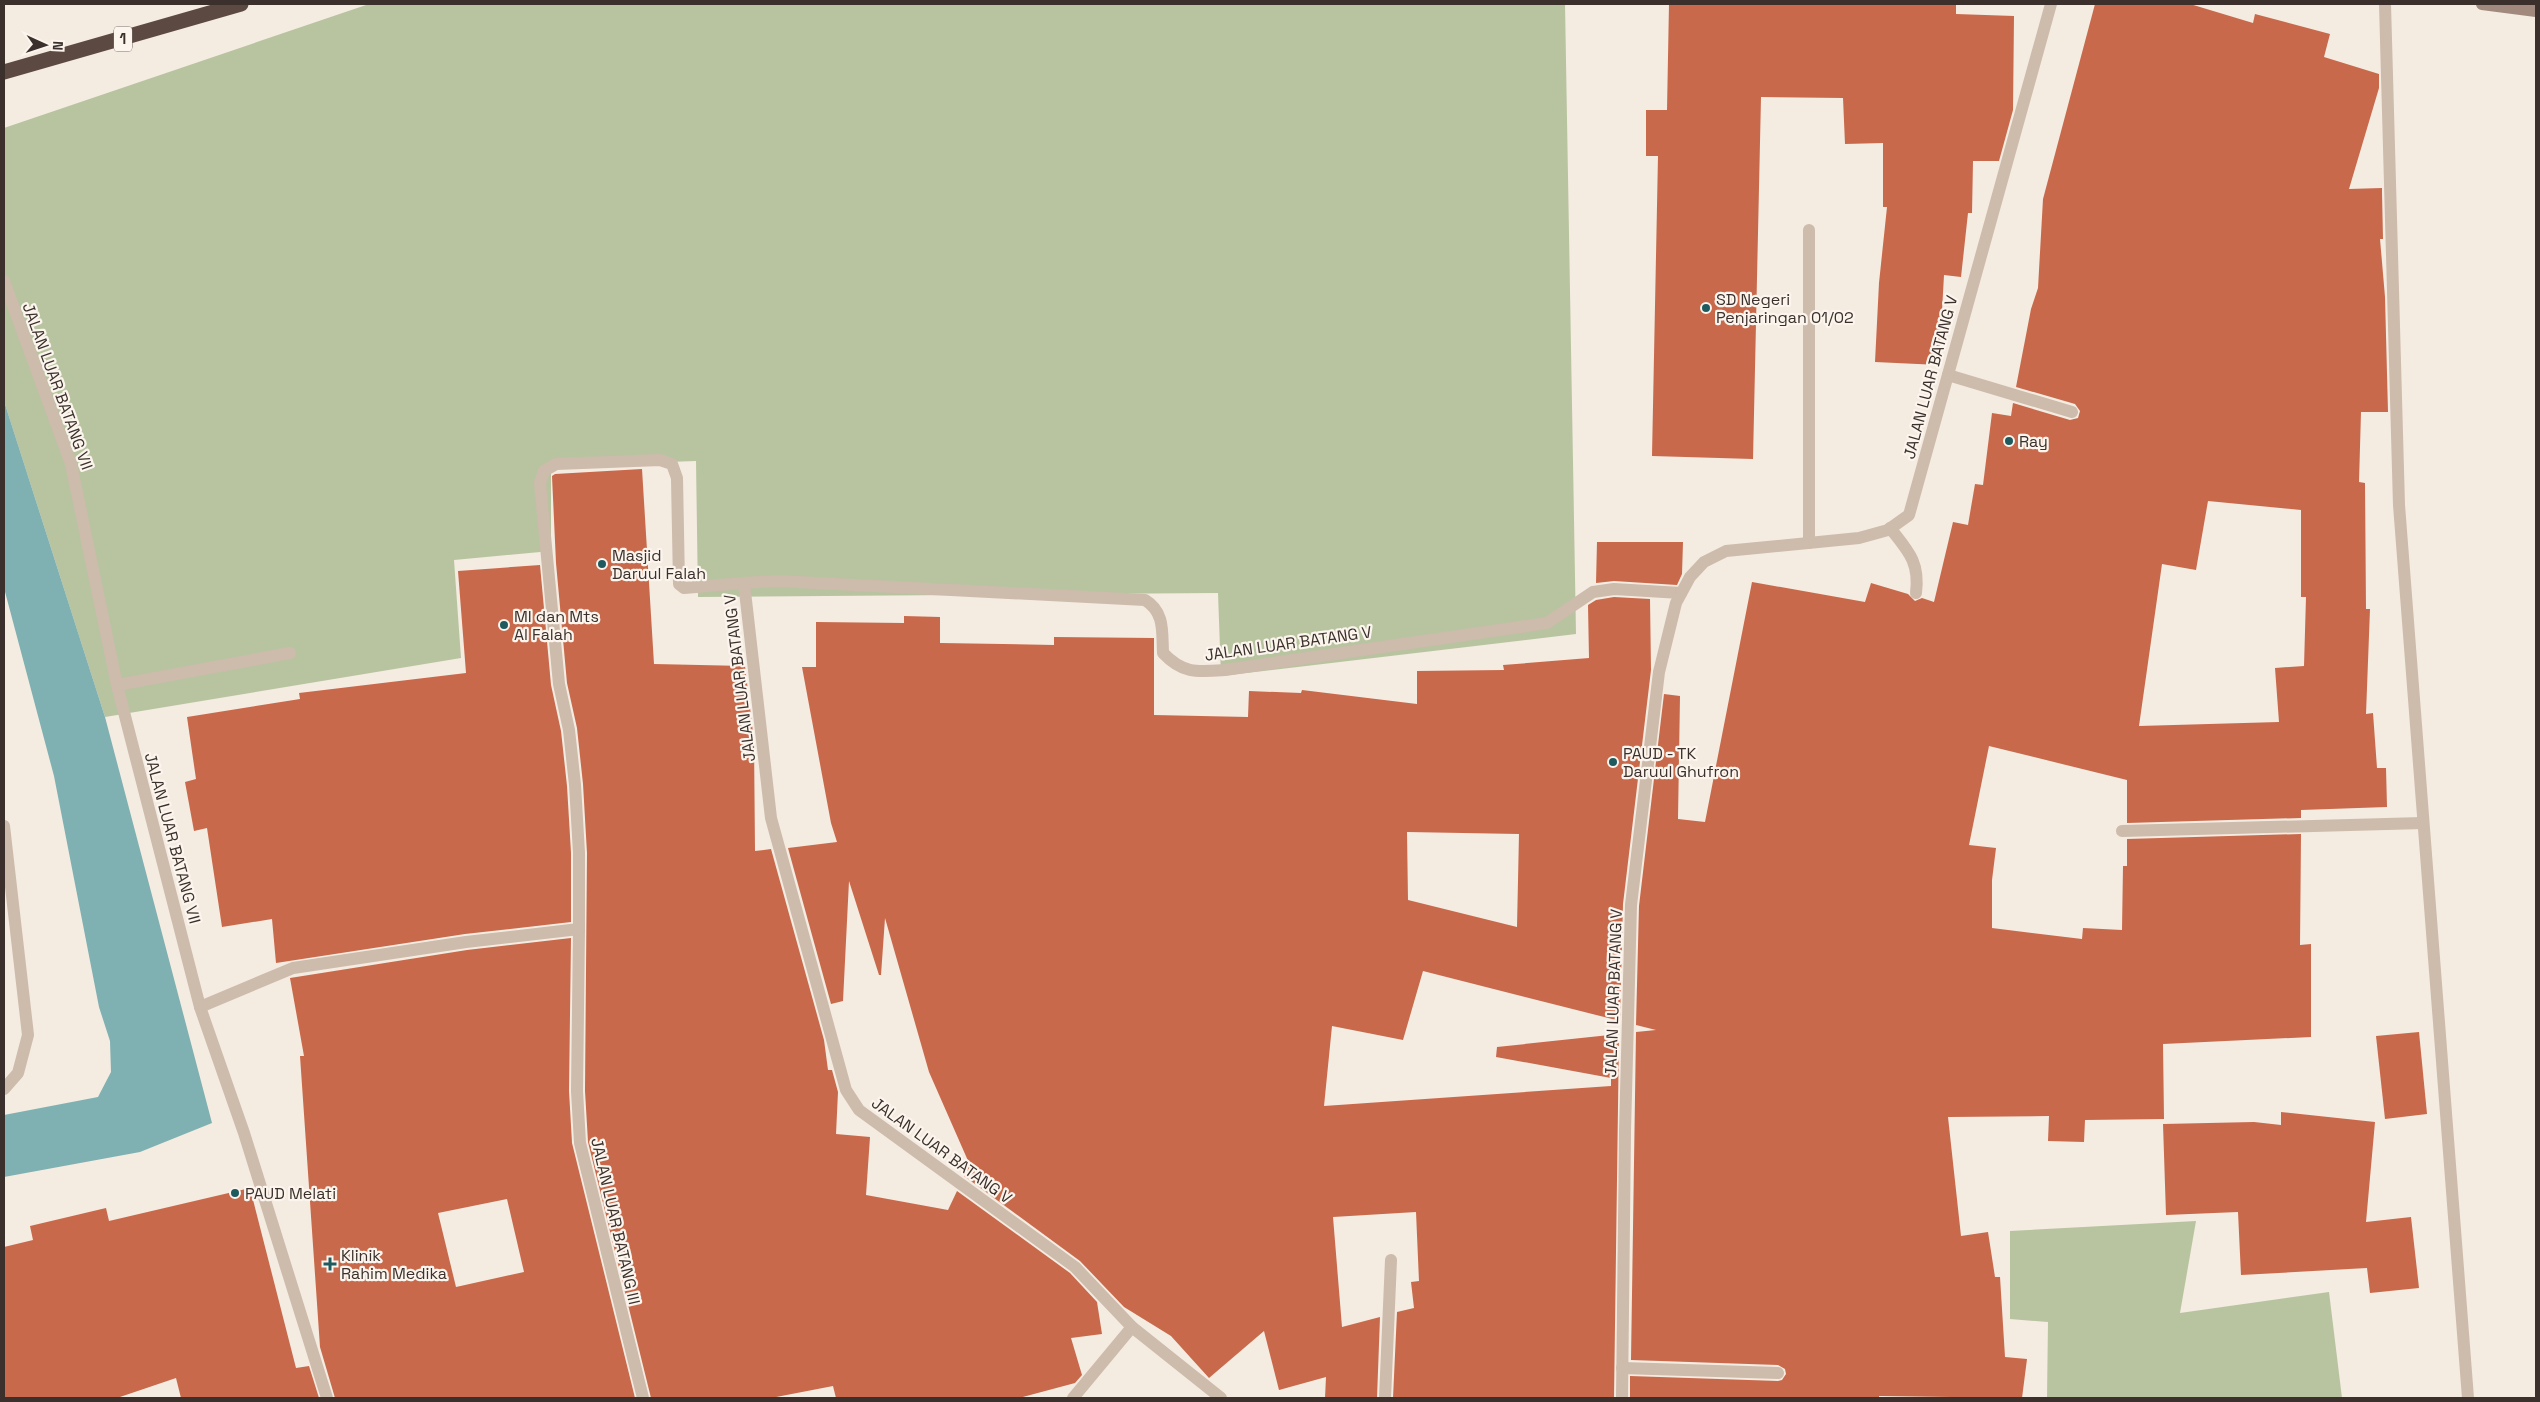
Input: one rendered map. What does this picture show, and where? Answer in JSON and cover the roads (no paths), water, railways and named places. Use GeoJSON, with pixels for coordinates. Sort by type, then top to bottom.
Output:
{"type":"FeatureCollection","features":[{"type":"Feature","properties":{"kind":"highway","name":"1"},"geometry":{"type":"LineString","coordinates":[[4,72],[241,4]]}},
{"type":"Feature","properties":{"kind":"street","name":"JALAN LUAR BATANG V"},"geometry":{"type":"LineString","coordinates":[[1622,1398],[1625,1131],[1631,905],[1659,672],[1676,603],[1690,577],[1704,562],[1726,552],[1859,538],[1890,528],[1909,515],[2051,4]]}},
{"type":"Feature","properties":{"kind":"street"},"geometry":{"type":"LineString","coordinates":[[2384,4],[2399,506],[2468,1398]]}},
{"type":"Feature","properties":{"kind":"street"},"geometry":{"type":"LineString","coordinates":[[2482,4],[2536,11]]}},
{"type":"Feature","properties":{"kind":"street"},"geometry":{"type":"LineString","coordinates":[[1809,230],[1809,543]]}},
{"type":"Feature","properties":{"kind":"street","name":"JALAN LUAR BATANG VII"},"geometry":{"type":"LineString","coordinates":[[4,282],[72,464],[117,685],[200,1007],[244,1133],[327,1398]]}},
{"type":"Feature","properties":{"kind":"street"},"geometry":{"type":"LineString","coordinates":[[1948,375],[2072,412]]}},
{"type":"Feature","properties":{"kind":"street","name":"JALAN LUAR BATANG III"},"geometry":{"type":"LineString","coordinates":[[643,1398],[580,1143],[577,1091],[579,853],[576,785],[569,730],[558,675],[540,483],[544,471],[556,464],[660,460],[672,464],[677,478],[679,584],[684,588],[744,583]]}},
{"type":"Feature","properties":{"kind":"street"},"geometry":{"type":"LineString","coordinates":[[1890,528],[1915,563],[1918,573],[1916,593]]}},
{"type":"Feature","properties":{"kind":"street","name":"JALAN LUAR BATANG V"},"geometry":{"type":"LineString","coordinates":[[1221,1398],[1132,1327],[1075,1267],[859,1110],[846,1090],[771,818],[744,583],[778,581],[1145,600],[1154,606],[1162,620],[1163,654],[1174,665],[1184,670],[1199,672],[1224,670],[1547,623],[1593,592],[1614,589],[1681,593]]}},
{"type":"Feature","properties":{"kind":"street"},"geometry":{"type":"LineString","coordinates":[[117,685],[290,653]]}},
{"type":"Feature","properties":{"kind":"street"},"geometry":{"type":"LineString","coordinates":[[2122,831],[2423,823]]}},
{"type":"Feature","properties":{"kind":"street"},"geometry":{"type":"LineString","coordinates":[[4,826],[28,1035],[18,1073],[4,1089]]}},
{"type":"Feature","properties":{"kind":"street"},"geometry":{"type":"LineString","coordinates":[[200,1007],[293,968],[466,942],[578,929]]}},
{"type":"Feature","properties":{"kind":"street"},"geometry":{"type":"LineString","coordinates":[[1385,1398],[1391,1260]]}},
{"type":"Feature","properties":{"kind":"street"},"geometry":{"type":"LineString","coordinates":[[1073,1398],[1132,1327]]}},
{"type":"Feature","properties":{"kind":"street"},"geometry":{"type":"LineString","coordinates":[[1622,1368],[1778,1373]]}},
{"type":"Feature","properties":{"kind":"water"},"geometry":{"type":"Polygon","coordinates":[[[4,401],[105,717],[212,1123],[140,1152],[4,1177],[4,1115],[98,1097],[111,1072],[110,1041],[99,1007],[54,776],[4,588],[4,401]]]}},
{"type":"Feature","properties":{"kind":"place","name":"SD Negeri Penjaringan 01/02"},"geometry":{"type":"Point","coordinates":[1706,308]}},
{"type":"Feature","properties":{"kind":"place","name":"Ray"},"geometry":{"type":"Point","coordinates":[2009,441]}},
{"type":"Feature","properties":{"kind":"place","name":"Masjid Daruul Falah"},"geometry":{"type":"Point","coordinates":[602,564]}},
{"type":"Feature","properties":{"kind":"place","name":"MI dan Mts Al Falah"},"geometry":{"type":"Point","coordinates":[504,625]}},
{"type":"Feature","properties":{"kind":"place","name":"PAUD - TK Daruul Ghufron"},"geometry":{"type":"Point","coordinates":[1613,762]}},
{"type":"Feature","properties":{"kind":"place","name":"PAUD Melati"},"geometry":{"type":"Point","coordinates":[235,1193]}},
{"type":"Feature","properties":{"kind":"place","name":"Klinik Rahim Medika"},"geometry":{"type":"Point","coordinates":[330,1264]}}]}
